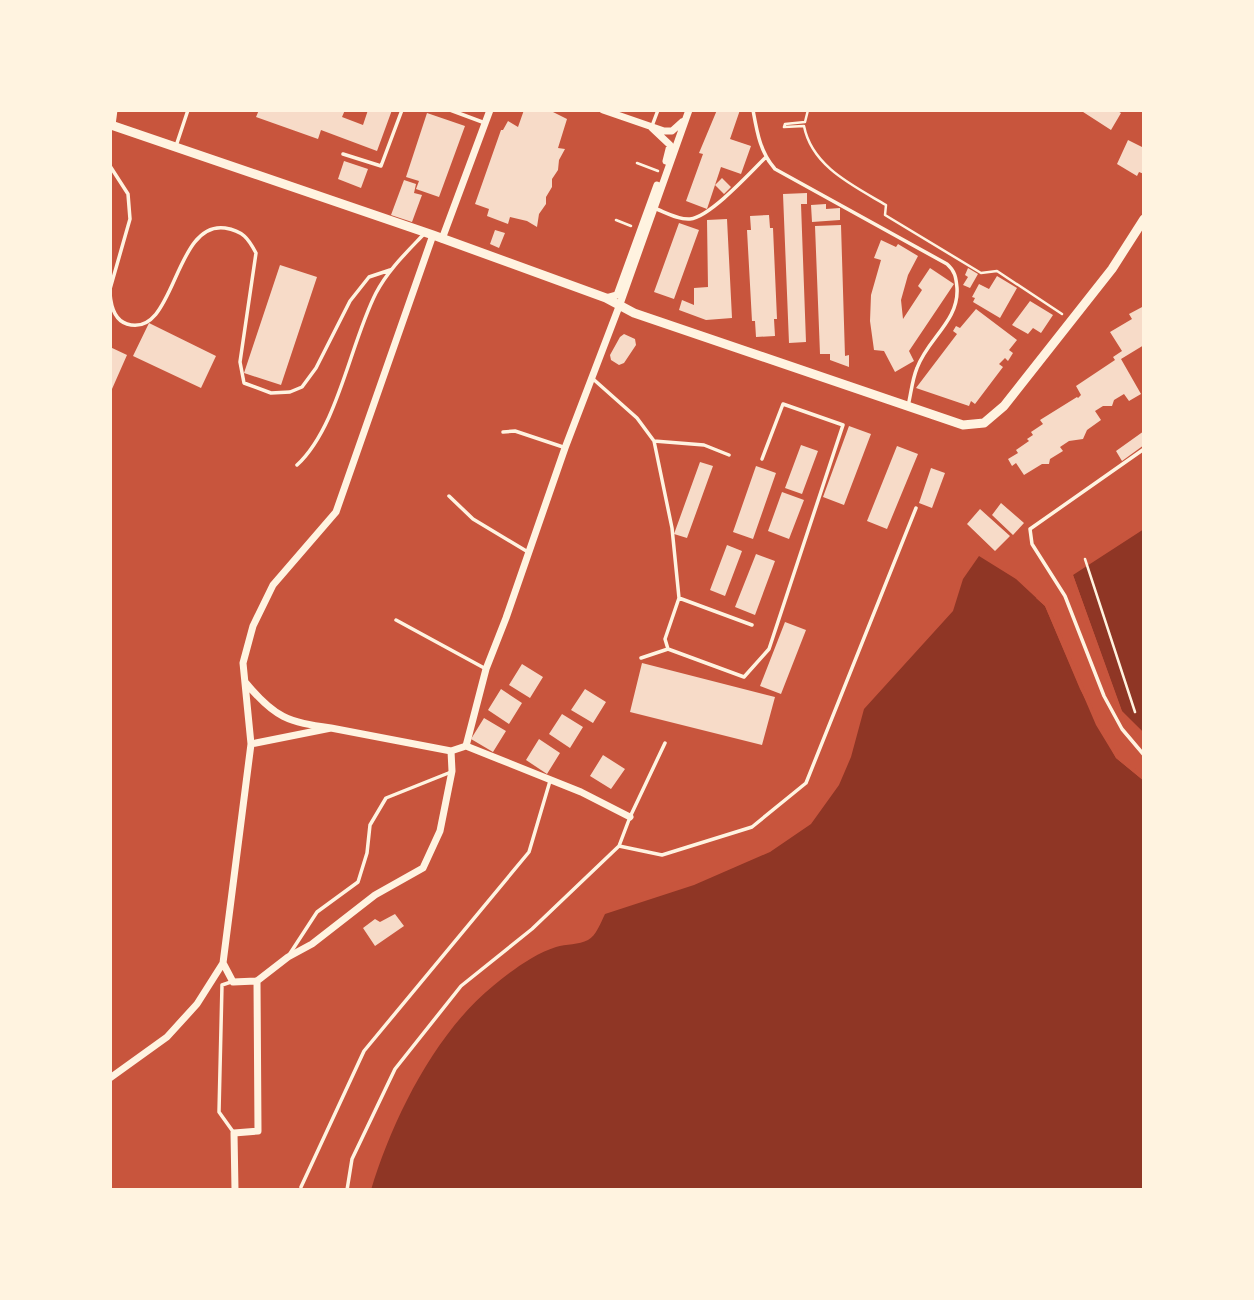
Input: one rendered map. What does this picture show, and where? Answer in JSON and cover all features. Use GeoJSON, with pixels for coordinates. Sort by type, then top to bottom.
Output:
{"type":"FeatureCollection","features":[{"type":"Feature","properties":{"kind":"street"},"geometry":{"type":"LineString","coordinates":[[113,110],[111,126],[434,236],[606,298],[634,313],[963,425],[985,423],[1004,405],[1112,269],[1144,219]]}},
{"type":"Feature","properties":{"kind":"street"},"geometry":{"type":"LineString","coordinates":[[110,1078],[167,1037],[197,1004],[223,963],[251,744],[243,663],[253,626],[274,585],[336,512],[434,236],[490,110]]}},
{"type":"Feature","properties":{"kind":"street"},"geometry":{"type":"LineString","coordinates":[[603,110],[652,128],[672,131],[680,126],[688,113]]}},
{"type":"Feature","properties":{"kind":"street"},"geometry":{"type":"LineString","coordinates":[[466,746],[486,668],[688,113]]}},
{"type":"Feature","properties":{"kind":"street"},"geometry":{"type":"LineString","coordinates":[[606,298],[617,295],[670,145],[652,128]]}},
{"type":"Feature","properties":{"kind":"street"},"geometry":{"type":"LineString","coordinates":[[245,682],[260,699],[295,723],[331,727],[451,751],[466,746],[581,792],[630,817]]}},
{"type":"Feature","properties":{"kind":"street"},"geometry":{"type":"LineString","coordinates":[[251,744],[331,727]]}},
{"type":"Feature","properties":{"kind":"street"},"geometry":{"type":"LineString","coordinates":[[223,963],[233,982],[257,981],[288,957],[312,944],[375,895],[422,868],[440,831],[452,771],[451,751]]}},
{"type":"Feature","properties":{"kind":"street"},"geometry":{"type":"LineString","coordinates":[[234,1190],[234,1133],[258,1131],[257,981]]}},
{"type":"Feature","properties":{"kind":"lane"},"geometry":{"type":"LineString","coordinates":[[176,148],[188,110]]}},
{"type":"Feature","properties":{"kind":"lane"},"geometry":{"type":"LineString","coordinates":[[343,154],[382,166],[402,110]]}},
{"type":"Feature","properties":{"kind":"lane"},"geometry":{"type":"LineString","coordinates":[[450,110],[485,123]]}},
{"type":"Feature","properties":{"kind":"lane"},"geometry":{"type":"LineString","coordinates":[[652,128],[658,110]]}},
{"type":"Feature","properties":{"kind":"lane"},"geometry":{"type":"LineString","coordinates":[[753,110],[760,143],[775,169],[952,268],[956,280],[956,309],[917,368],[908,406]]}},
{"type":"Feature","properties":{"kind":"lane"},"geometry":{"type":"LineString","coordinates":[[654,208],[681,218],[696,218],[724,198],[766,157]]}},
{"type":"Feature","properties":{"kind":"lane"},"geometry":{"type":"LineString","coordinates":[[110,166],[128,194],[130,219],[110,292],[112,310],[123,323],[135,326],[149,322],[161,307],[186,254],[203,234],[218,227],[236,230],[248,238],[256,253],[240,362],[244,383],[271,393],[290,392],[302,387],[316,368],[350,301],[362,285],[369,277],[390,270],[434,236]]}},
{"type":"Feature","properties":{"kind":"lane"},"geometry":{"type":"LineString","coordinates":[[297,465],[310,453],[328,415],[374,296],[390,270]]}},
{"type":"Feature","properties":{"kind":"lane"},"geometry":{"type":"LineString","coordinates":[[592,378],[637,418],[654,441],[672,528],[679,598],[665,639],[668,649]]}},
{"type":"Feature","properties":{"kind":"lane"},"geometry":{"type":"LineString","coordinates":[[642,658],[668,649],[744,677],[769,649],[843,425],[783,404],[762,459]]}},
{"type":"Feature","properties":{"kind":"lane"},"geometry":{"type":"LineString","coordinates":[[503,432],[514,431],[565,448]]}},
{"type":"Feature","properties":{"kind":"lane"},"geometry":{"type":"LineString","coordinates":[[654,441],[704,445],[729,455]]}},
{"type":"Feature","properties":{"kind":"lane"},"geometry":{"type":"LineString","coordinates":[[1144,449],[1042,518],[1030,529],[1032,544],[1065,596],[1104,696],[1122,729],[1144,755]]}},
{"type":"Feature","properties":{"kind":"lane"},"geometry":{"type":"LineString","coordinates":[[449,496],[473,519],[528,552]]}},
{"type":"Feature","properties":{"kind":"lane"},"geometry":{"type":"LineString","coordinates":[[619,846],[662,855],[752,827],[806,783],[916,509]]}},
{"type":"Feature","properties":{"kind":"lane"},"geometry":{"type":"LineString","coordinates":[[679,598],[752,625]]}},
{"type":"Feature","properties":{"kind":"lane"},"geometry":{"type":"LineString","coordinates":[[396,620],[486,668]]}},
{"type":"Feature","properties":{"kind":"lane"},"geometry":{"type":"LineString","coordinates":[[347,1190],[352,1159],[396,1069],[461,986],[532,929],[619,846],[665,743]]}},
{"type":"Feature","properties":{"kind":"lane"},"geometry":{"type":"LineString","coordinates":[[288,957],[317,912],[358,882],[367,852],[370,825],[386,798],[452,771]]}},
{"type":"Feature","properties":{"kind":"lane"},"geometry":{"type":"LineString","coordinates":[[301,1188],[364,1051],[529,852],[550,779]]}},
{"type":"Feature","properties":{"kind":"lane"},"geometry":{"type":"LineString","coordinates":[[233,982],[222,985],[219,1112],[234,1133]]}},
{"type":"Feature","properties":{"kind":"path"},"geometry":{"type":"LineString","coordinates":[[808,110],[805,122],[785,124],[784,127],[804,126],[815,152],[841,178],[886,205],[885,215],[981,273],[997,271],[1071,320]]}},
{"type":"Feature","properties":{"kind":"path"},"geometry":{"type":"LineString","coordinates":[[637,163],[662,173]]}},
{"type":"Feature","properties":{"kind":"path"},"geometry":{"type":"LineString","coordinates":[[616,220],[640,230]]}},
{"type":"Feature","properties":{"kind":"path"},"geometry":{"type":"LineString","coordinates":[[1085,559],[1135,712]]}},
{"type":"Feature","properties":{"kind":"shaded area"},"geometry":{"type":"Polygon","coordinates":[[[1144,529],[1144,733],[1122,712],[1073,575],[1144,529]]]}},
{"type":"Feature","properties":{"kind":"shaded area"},"geometry":{"type":"Polygon","coordinates":[[[979,556],[1016,579],[1045,606],[1080,689],[1116,758],[1144,781],[1144,1190],[371,1190],[391,1135],[418,1079],[452,1028],[493,986],[539,954],[588,940],[596,932],[605,914],[694,885],[770,852],[811,824],[839,785],[851,757],[864,709],[953,611],[963,579],[979,556]]]}},
{"type":"Feature","properties":{"kind":"pier"},"geometry":{"type":"Polygon","coordinates":[[[1073,575],[1122,711],[1144,733],[1144,737],[1119,713],[1070,576],[1073,575]]]}},
{"type":"Feature","properties":{"kind":"pier"},"geometry":{"type":"Polygon","coordinates":[[[1039,596],[1048,604],[1099,723],[1119,756],[1144,776],[1144,781],[1116,758],[1096,725],[1045,606],[1036,598],[1039,596]]]}},
{"type":"Feature","properties":{"kind":"building"},"geometry":{"type":"Polygon","coordinates":[[[259,110],[345,110],[342,117],[363,125],[368,110],[392,110],[377,151],[321,130],[318,139],[256,117],[259,110]]]}},
{"type":"Feature","properties":{"kind":"building"},"geometry":{"type":"Polygon","coordinates":[[[524,110],[549,110],[567,119],[558,148],[565,149],[552,179],[546,204],[539,214],[537,227],[527,221],[510,217],[508,224],[487,216],[489,209],[475,204],[501,130],[508,121],[518,127],[524,110]]]}},
{"type":"Feature","properties":{"kind":"building"},"geometry":{"type":"Polygon","coordinates":[[[717,110],[740,110],[730,139],[751,146],[741,174],[721,167],[707,209],[686,201],[703,154],[699,153],[717,110]]]}},
{"type":"Feature","properties":{"kind":"building"},"geometry":{"type":"Polygon","coordinates":[[[1080,110],[1116,110],[1121,113],[1111,130],[1080,110]]]}},
{"type":"Feature","properties":{"kind":"building"},"geometry":{"type":"Polygon","coordinates":[[[427,113],[465,126],[439,197],[416,189],[419,181],[406,177],[427,113]]]}},
{"type":"Feature","properties":{"kind":"building"},"geometry":{"type":"Polygon","coordinates":[[[1128,140],[1144,148],[1144,174],[1139,172],[1137,176],[1117,164],[1128,140]]]}},
{"type":"Feature","properties":{"kind":"building"},"geometry":{"type":"Polygon","coordinates":[[[344,161],[368,169],[361,188],[338,179],[344,161]]]}},
{"type":"Feature","properties":{"kind":"building"},"geometry":{"type":"Polygon","coordinates":[[[722,178],[731,187],[724,194],[715,185],[722,178]]]}},
{"type":"Feature","properties":{"kind":"building"},"geometry":{"type":"Polygon","coordinates":[[[404,180],[416,184],[414,193],[422,195],[412,222],[391,215],[404,180]]]}},
{"type":"Feature","properties":{"kind":"building"},"geometry":{"type":"Polygon","coordinates":[[[807,193],[807,204],[801,204],[806,342],[789,343],[783,194],[807,193]]]}},
{"type":"Feature","properties":{"kind":"building"},"geometry":{"type":"Polygon","coordinates":[[[826,204],[826,209],[840,208],[840,220],[812,222],[811,205],[826,204]]]}},
{"type":"Feature","properties":{"kind":"building"},"geometry":{"type":"Polygon","coordinates":[[[769,215],[770,228],[773,228],[777,319],[774,319],[775,336],[756,337],[755,321],[752,321],[747,230],[751,230],[750,216],[769,215]]]}},
{"type":"Feature","properties":{"kind":"building"},"geometry":{"type":"Polygon","coordinates":[[[727,219],[732,318],[706,320],[679,310],[682,300],[694,305],[694,288],[708,287],[707,220],[727,219]]]}},
{"type":"Feature","properties":{"kind":"building"},"geometry":{"type":"Polygon","coordinates":[[[679,223],[699,230],[674,299],[654,292],[679,223]]]}},
{"type":"Feature","properties":{"kind":"building"},"geometry":{"type":"Polygon","coordinates":[[[841,225],[845,356],[849,355],[849,367],[830,360],[830,354],[820,354],[815,226],[841,225]]]}},
{"type":"Feature","properties":{"kind":"building"},"geometry":{"type":"Polygon","coordinates":[[[495,230],[505,233],[499,248],[490,244],[495,230]]]}},
{"type":"Feature","properties":{"kind":"building"},"geometry":{"type":"Polygon","coordinates":[[[881,240],[896,247],[898,244],[918,256],[908,275],[901,300],[903,319],[922,290],[918,286],[930,268],[954,284],[909,351],[914,361],[895,372],[884,351],[874,350],[870,321],[871,295],[881,260],[874,258],[881,240]]]}},
{"type":"Feature","properties":{"kind":"building"},"geometry":{"type":"Polygon","coordinates":[[[280,265],[317,277],[281,385],[244,373],[280,265]]]}},
{"type":"Feature","properties":{"kind":"building"},"geometry":{"type":"Polygon","coordinates":[[[968,268],[978,274],[970,288],[963,285],[968,277],[965,275],[968,268]]]}},
{"type":"Feature","properties":{"kind":"building"},"geometry":{"type":"Polygon","coordinates":[[[997,276],[1017,288],[1000,318],[973,302],[975,298],[972,297],[979,284],[989,289],[997,276]]]}},
{"type":"Feature","properties":{"kind":"building"},"geometry":{"type":"Polygon","coordinates":[[[1030,301],[1053,315],[1041,333],[1033,328],[1028,334],[1012,325],[1030,301]]]}},
{"type":"Feature","properties":{"kind":"building"},"geometry":{"type":"Polygon","coordinates":[[[1144,306],[1144,345],[1121,359],[1141,394],[1129,401],[1124,394],[1114,400],[1112,406],[1103,406],[1095,411],[1101,420],[1087,430],[1083,439],[1069,441],[1060,447],[1063,451],[1050,459],[1049,464],[1042,464],[1024,475],[1016,463],[1012,466],[1008,459],[1029,441],[1027,439],[1033,435],[1031,432],[1043,424],[1040,420],[1078,398],[1081,395],[1076,386],[1115,360],[1113,357],[1122,351],[1110,332],[1132,319],[1129,314],[1144,306]]]}},
{"type":"Feature","properties":{"kind":"building"},"geometry":{"type":"Polygon","coordinates":[[[976,309],[1017,340],[1009,350],[1013,353],[1008,361],[1005,358],[999,364],[1003,367],[975,404],[971,401],[969,406],[916,388],[957,334],[953,331],[956,326],[960,328],[976,309]]]}},
{"type":"Feature","properties":{"kind":"building"},"geometry":{"type":"Polygon","coordinates":[[[149,323],[216,356],[201,388],[133,356],[149,323]]]}},
{"type":"Feature","properties":{"kind":"building"},"geometry":{"type":"Polygon","coordinates":[[[624,334],[635,339],[636,345],[624,363],[619,365],[611,360],[610,355],[624,334]]]}},
{"type":"Feature","properties":{"kind":"building"},"geometry":{"type":"Polygon","coordinates":[[[110,347],[127,355],[112,389],[110,388],[110,347]]]}},
{"type":"Feature","properties":{"kind":"building"},"geometry":{"type":"Polygon","coordinates":[[[849,426],[871,434],[844,505],[823,497],[849,426]]]}},
{"type":"Feature","properties":{"kind":"building"},"geometry":{"type":"Polygon","coordinates":[[[1144,431],[1144,445],[1122,461],[1116,451],[1144,431]]]}},
{"type":"Feature","properties":{"kind":"building"},"geometry":{"type":"Polygon","coordinates":[[[801,445],[818,451],[802,494],[785,488],[801,445]]]}},
{"type":"Feature","properties":{"kind":"building"},"geometry":{"type":"Polygon","coordinates":[[[897,446],[918,454],[887,529],[867,521],[897,446]]]}},
{"type":"Feature","properties":{"kind":"building"},"geometry":{"type":"Polygon","coordinates":[[[700,462],[713,466],[687,538],[674,534],[700,462]]]}},
{"type":"Feature","properties":{"kind":"building"},"geometry":{"type":"Polygon","coordinates":[[[756,466],[776,473],[753,539],[733,532],[756,466]]]}},
{"type":"Feature","properties":{"kind":"building"},"geometry":{"type":"Polygon","coordinates":[[[931,468],[945,473],[932,508],[919,503],[931,468]]]}},
{"type":"Feature","properties":{"kind":"building"},"geometry":{"type":"Polygon","coordinates":[[[782,492],[804,500],[789,539],[768,531],[782,492]]]}},
{"type":"Feature","properties":{"kind":"building"},"geometry":{"type":"Polygon","coordinates":[[[1001,503],[1024,523],[1013,535],[992,515],[1001,503]]]}},
{"type":"Feature","properties":{"kind":"building"},"geometry":{"type":"Polygon","coordinates":[[[980,509],[1010,536],[995,551],[967,524],[980,509]]]}},
{"type":"Feature","properties":{"kind":"building"},"geometry":{"type":"Polygon","coordinates":[[[727,545],[742,551],[725,596],[710,590],[727,545]]]}},
{"type":"Feature","properties":{"kind":"building"},"geometry":{"type":"Polygon","coordinates":[[[756,554],[775,561],[755,615],[735,607],[756,554]]]}},
{"type":"Feature","properties":{"kind":"building"},"geometry":{"type":"Polygon","coordinates":[[[785,622],[806,630],[781,694],[760,686],[785,622]]]}},
{"type":"Feature","properties":{"kind":"building"},"geometry":{"type":"Polygon","coordinates":[[[642,663],[775,697],[762,745],[630,712],[642,663]]]}},
{"type":"Feature","properties":{"kind":"building"},"geometry":{"type":"Polygon","coordinates":[[[522,664],[543,677],[530,698],[509,685],[522,664]]]}},
{"type":"Feature","properties":{"kind":"building"},"geometry":{"type":"Polygon","coordinates":[[[501,689],[522,703],[509,724],[488,710],[501,689]]]}},
{"type":"Feature","properties":{"kind":"building"},"geometry":{"type":"Polygon","coordinates":[[[585,689],[606,702],[593,723],[571,710],[585,689]]]}},
{"type":"Feature","properties":{"kind":"building"},"geometry":{"type":"Polygon","coordinates":[[[562,714],[583,727],[570,748],[549,734],[562,714]]]}},
{"type":"Feature","properties":{"kind":"building"},"geometry":{"type":"Polygon","coordinates":[[[484,718],[506,731],[493,752],[471,739],[484,718]]]}},
{"type":"Feature","properties":{"kind":"building"},"geometry":{"type":"Polygon","coordinates":[[[539,739],[560,753],[547,774],[526,760],[539,739]]]}},
{"type":"Feature","properties":{"kind":"building"},"geometry":{"type":"Polygon","coordinates":[[[603,755],[625,769],[611,789],[590,776],[603,755]]]}},
{"type":"Feature","properties":{"kind":"building"},"geometry":{"type":"Polygon","coordinates":[[[395,914],[404,926],[375,946],[363,928],[375,919],[380,922],[395,914]]]}}]}
